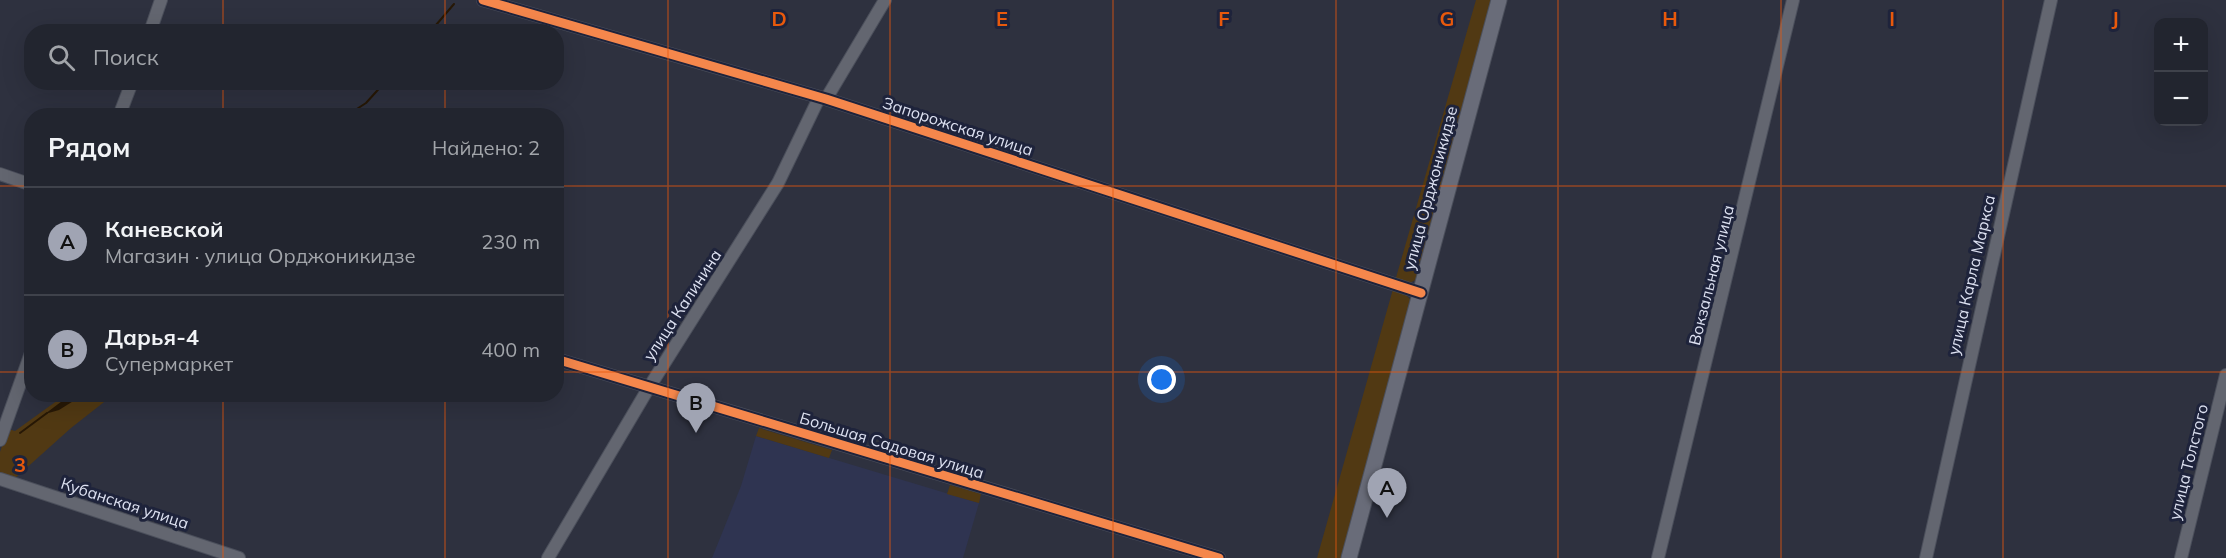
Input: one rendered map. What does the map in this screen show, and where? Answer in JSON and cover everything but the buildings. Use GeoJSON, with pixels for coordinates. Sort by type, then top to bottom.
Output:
{"type":"FeatureCollection","features":[{"type":"Feature","properties":{"kind":"main road","name":"улица Орджоникидзе"},"geometry":{"type":"LineString","coordinates":[[1349,558],[1499,0]]}},
{"type":"Feature","properties":{"kind":"street"},"geometry":{"type":"LineString","coordinates":[[153,24],[161,0]]}},
{"type":"Feature","properties":{"kind":"street","name":"Запорожская улица"},"geometry":{"type":"LineString","coordinates":[[483,0],[823,99],[1420,293]]}},
{"type":"Feature","properties":{"kind":"street","name":"улица Калинина"},"geometry":{"type":"LineString","coordinates":[[548,558],[648,389],[778,183],[823,99],[885,0]]}},
{"type":"Feature","properties":{"kind":"street","name":"Вокзальная улица"},"geometry":{"type":"LineString","coordinates":[[1658,558],[1793,0]]}},
{"type":"Feature","properties":{"kind":"street","name":"улица Карла Маркса"},"geometry":{"type":"LineString","coordinates":[[1926,558],[2051,0]]}},
{"type":"Feature","properties":{"kind":"street"},"geometry":{"type":"LineString","coordinates":[[121,108],[129,90]]}},
{"type":"Feature","properties":{"kind":"street"},"geometry":{"type":"LineString","coordinates":[[0,174],[24,182]]}},
{"type":"Feature","properties":{"kind":"street","name":"Большая Садовая улица"},"geometry":{"type":"LineString","coordinates":[[564,362],[648,389],[1219,558]]}},
{"type":"Feature","properties":{"kind":"street"},"geometry":{"type":"LineString","coordinates":[[0,440],[4,415],[24,369]]}},
{"type":"Feature","properties":{"kind":"street","name":"улица Толстого"},"geometry":{"type":"LineString","coordinates":[[2182,558],[2226,375]]}},
{"type":"Feature","properties":{"kind":"street","name":"улица Толстого"},"geometry":{"type":"LineString","coordinates":[[2182,558],[2226,380]]}},
{"type":"Feature","properties":{"kind":"street","name":"Кубанская улица"},"geometry":{"type":"LineString","coordinates":[[0,479],[239,558]]}},
{"type":"Feature","properties":{"kind":"shaded area"},"geometry":{"type":"Polygon","coordinates":[[[1476,0],[1492,0],[1418,279],[1407,284],[1395,281],[1476,0]]]}},
{"type":"Feature","properties":{"kind":"shaded area"},"geometry":{"type":"Polygon","coordinates":[[[1393,289],[1404,293],[1412,301],[1343,558],[1317,558],[1393,289]]]}},
{"type":"Feature","properties":{"kind":"shaded area"},"geometry":{"type":"Polygon","coordinates":[[[55,402],[104,402],[13,480],[0,476],[0,452],[8,429],[15,431],[55,402]]]}},
{"type":"Feature","properties":{"kind":"shaded area"},"geometry":{"type":"Polygon","coordinates":[[[61,402],[72,402],[59,410],[45,414],[61,402]]]}},
{"type":"Feature","properties":{"kind":"shaded area"},"geometry":{"type":"Polygon","coordinates":[[[759,428],[832,450],[829,458],[756,436],[759,428]]]}},
{"type":"Feature","properties":{"kind":"shaded area"},"geometry":{"type":"Polygon","coordinates":[[[756,436],[979,503],[963,558],[712,558],[741,486],[756,436]]]}},
{"type":"Feature","properties":{"kind":"shaded area"},"geometry":{"type":"Polygon","coordinates":[[[950,485],[981,494],[979,503],[947,494],[950,485]]]}},
{"type":"Feature","properties":{"kind":"waterway"},"geometry":{"type":"LineString","coordinates":[[437,24],[454,4]]}},
{"type":"Feature","properties":{"kind":"waterway"},"geometry":{"type":"LineString","coordinates":[[358,108],[378,90]]}},
{"type":"Feature","properties":{"kind":"waterway"},"geometry":{"type":"LineString","coordinates":[[20,433],[47,413]]}},
{"type":"Feature","properties":{"kind":"cycle path"},"geometry":{"type":"LineString","coordinates":[[483,0],[826,99],[1421,293]]}},
{"type":"Feature","properties":{"kind":"cycle path"},"geometry":{"type":"LineString","coordinates":[[564,361],[1219,558]]}},
{"type":"Feature","properties":{"kind":"place","name":"Дарья-4"},"geometry":{"type":"Point","coordinates":[696,433]}},
{"type":"Feature","properties":{"kind":"place","name":"Каневской"},"geometry":{"type":"Point","coordinates":[1387,518]}}]}
